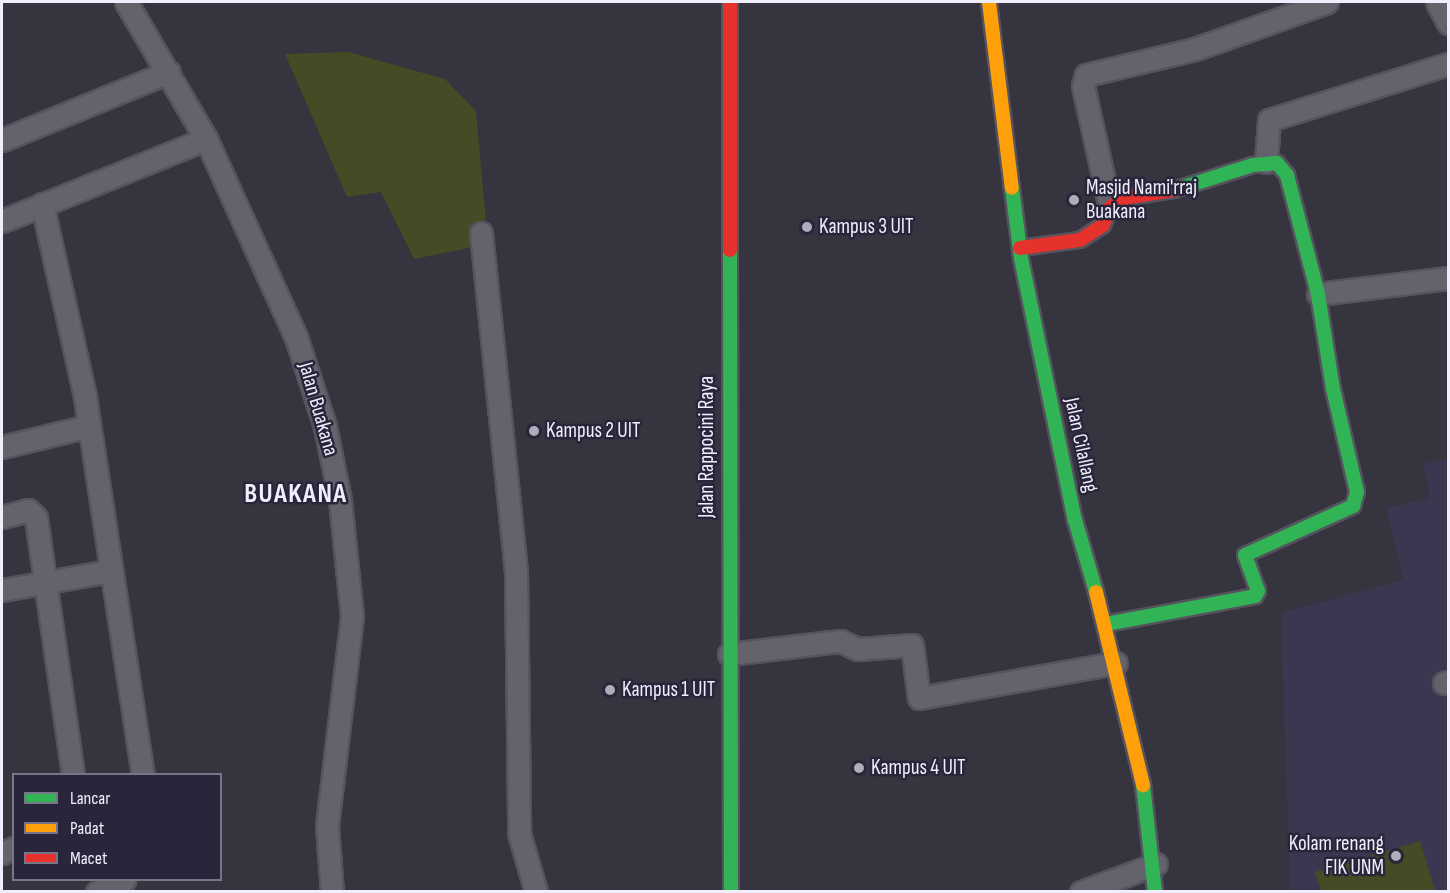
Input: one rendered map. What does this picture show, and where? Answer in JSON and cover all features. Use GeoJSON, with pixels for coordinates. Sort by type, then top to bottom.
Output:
{"type":"FeatureCollection","features":[{"type":"Feature","properties":{"kind":"street","name":"Jalan Buakana"},"geometry":{"type":"LineString","coordinates":[[126,2],[169,72],[206,139],[296,338],[337,477],[352,616],[327,826],[329,890]]}},
{"type":"Feature","properties":{"kind":"street","name":"Jalan Rappocini Raya"},"geometry":{"type":"LineString","coordinates":[[730,2],[731,891]]}},
{"type":"Feature","properties":{"kind":"street","name":"Jalan Cilallang"},"geometry":{"type":"LineString","coordinates":[[989,2],[1020,248],[1075,520],[1116,663],[1156,864],[1155,891]]}},
{"type":"Feature","properties":{"kind":"street"},"geometry":{"type":"LineString","coordinates":[[1110,208],[1083,86],[1086,75],[1195,49],[1327,2]]}},
{"type":"Feature","properties":{"kind":"street"},"geometry":{"type":"LineString","coordinates":[[1437,2],[1449,23]]}},
{"type":"Feature","properties":{"kind":"street"},"geometry":{"type":"LineString","coordinates":[[1266,162],[1269,120],[1449,64]]}},
{"type":"Feature","properties":{"kind":"street"},"geometry":{"type":"LineString","coordinates":[[2,140],[169,72]]}},
{"type":"Feature","properties":{"kind":"street"},"geometry":{"type":"LineString","coordinates":[[2,221],[206,139]]}},
{"type":"Feature","properties":{"kind":"street"},"geometry":{"type":"LineString","coordinates":[[1020,248],[1080,240],[1103,225],[1110,208],[1123,198],[1188,188],[1266,162],[1277,162],[1287,175],[1318,294],[1333,389],[1357,492],[1353,506],[1249,551],[1245,555],[1258,591],[1255,596],[1106,624]]}},
{"type":"Feature","properties":{"kind":"street"},"geometry":{"type":"LineString","coordinates":[[42,204],[89,426],[109,571],[143,773]]}},
{"type":"Feature","properties":{"kind":"street"},"geometry":{"type":"LineString","coordinates":[[481,234],[517,583],[519,833],[536,891]]}},
{"type":"Feature","properties":{"kind":"street"},"geometry":{"type":"LineString","coordinates":[[1318,294],[1449,278]]}},
{"type":"Feature","properties":{"kind":"street"},"geometry":{"type":"LineString","coordinates":[[2,447],[89,426]]}},
{"type":"Feature","properties":{"kind":"street"},"geometry":{"type":"LineString","coordinates":[[2,517],[28,510],[34,514],[73,773]]}},
{"type":"Feature","properties":{"kind":"street"},"geometry":{"type":"LineString","coordinates":[[2,590],[109,571]]}},
{"type":"Feature","properties":{"kind":"street"},"geometry":{"type":"LineString","coordinates":[[729,654],[840,641],[858,649],[912,645],[919,698],[1116,663]]}},
{"type":"Feature","properties":{"kind":"street"},"geometry":{"type":"LineString","coordinates":[[1081,891],[1156,864]]}},
{"type":"Feature","properties":{"kind":"street"},"geometry":{"type":"LineString","coordinates":[[97,891],[120,881]]}},
{"type":"Feature","properties":{"kind":"shaded area"},"geometry":{"type":"Polygon","coordinates":[[[1448,458],[1448,891],[1290,891],[1281,613],[1403,580],[1386,508],[1430,498],[1423,464],[1448,458]]]}},
{"type":"Feature","properties":{"kind":"green space"},"geometry":{"type":"Polygon","coordinates":[[[348,52],[445,79],[476,111],[488,244],[414,259],[381,192],[347,197],[285,54],[348,52]]]}},
{"type":"Feature","properties":{"kind":"green space","name":"Kolam renang FIK UNM"},"geometry":{"type":"Polygon","coordinates":[[[1420,841],[1435,891],[1321,891],[1315,872],[1420,841]]]}},
{"type":"Feature","properties":{"kind":"traffic: fast"},"geometry":{"type":"LineString","coordinates":[[1106,624],[1255,596],[1258,591],[1245,555],[1353,506],[1357,492],[1333,389],[1318,294],[1287,175],[1277,163],[1253,165],[1174,190]]}},
{"type":"Feature","properties":{"kind":"traffic: fast"},"geometry":{"type":"LineString","coordinates":[[1012,188],[1021,258],[1075,520],[1096,592]]}},
{"type":"Feature","properties":{"kind":"traffic: fast"},"geometry":{"type":"LineString","coordinates":[[730,250],[731,892]]}},
{"type":"Feature","properties":{"kind":"traffic: fast"},"geometry":{"type":"LineString","coordinates":[[1143,785],[1155,892]]}},
{"type":"Feature","properties":{"kind":"traffic: slow"},"geometry":{"type":"LineString","coordinates":[[989,2],[1012,188]]}},
{"type":"Feature","properties":{"kind":"traffic: slow"},"geometry":{"type":"LineString","coordinates":[[1096,592],[1143,785]]}},
{"type":"Feature","properties":{"kind":"traffic: jam"},"geometry":{"type":"LineString","coordinates":[[730,2],[730,250]]}},
{"type":"Feature","properties":{"kind":"traffic: jam"},"geometry":{"type":"LineString","coordinates":[[1020,248],[1080,240],[1103,225],[1110,208],[1123,198],[1174,190]]}},
{"type":"Feature","properties":{"kind":"place","name":"Masjid Nami'rraj Buakana"},"geometry":{"type":"Point","coordinates":[1074,200]}},
{"type":"Feature","properties":{"kind":"place","name":"Kampus 3 UIT"},"geometry":{"type":"Point","coordinates":[807,227]}},
{"type":"Feature","properties":{"kind":"place","name":"Kampus 2 UIT"},"geometry":{"type":"Point","coordinates":[534,431]}},
{"type":"Feature","properties":{"kind":"place","name":"Kampus 1 UIT"},"geometry":{"type":"Point","coordinates":[610,690]}},
{"type":"Feature","properties":{"kind":"place","name":"Kampus 4 UIT"},"geometry":{"type":"Point","coordinates":[859,768]}},
{"type":"Feature","properties":{"kind":"place","name":"Kolam renang FIK UNM"},"geometry":{"type":"Point","coordinates":[1396,856]}},
{"type":"Feature","properties":{"kind":"district","name":"BUAKANA"},"geometry":{"type":"Point","coordinates":[296,495]}}]}
